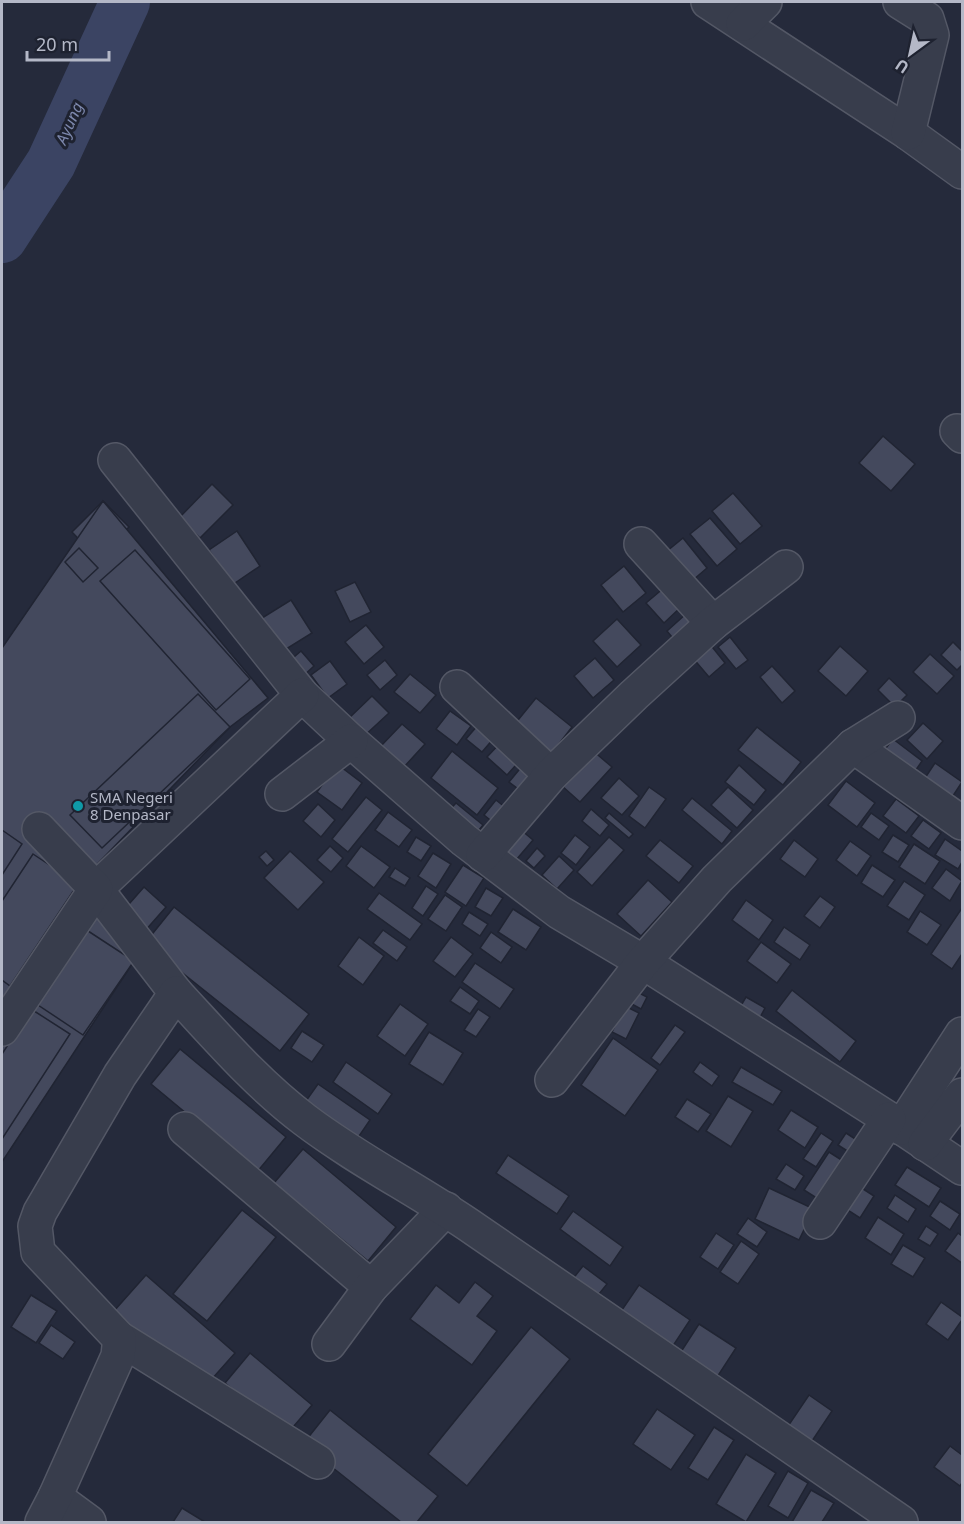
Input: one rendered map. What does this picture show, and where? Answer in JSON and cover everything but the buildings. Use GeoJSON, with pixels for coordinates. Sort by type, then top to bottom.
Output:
{"type":"FeatureCollection","features":[{"type":"Feature","properties":{"kind":"street"},"geometry":{"type":"LineString","coordinates":[[708,2],[908,133],[963,172]]}},
{"type":"Feature","properties":{"kind":"street"},"geometry":{"type":"LineString","coordinates":[[743,24],[765,2]]}},
{"type":"Feature","properties":{"kind":"street"},"geometry":{"type":"LineString","coordinates":[[900,2],[927,19],[932,35],[908,133]]}},
{"type":"Feature","properties":{"kind":"street"},"geometry":{"type":"LineString","coordinates":[[115,460],[302,695],[464,840],[559,912],[643,962],[963,1168]]}},
{"type":"Feature","properties":{"kind":"street"},"geometry":{"type":"LineString","coordinates":[[641,544],[713,623]]}},
{"type":"Feature","properties":{"kind":"street"},"geometry":{"type":"LineString","coordinates":[[483,855],[551,774],[634,695],[713,623],[786,567]]}},
{"type":"Feature","properties":{"kind":"street"},"geometry":{"type":"LineString","coordinates":[[457,687],[551,774]]}},
{"type":"Feature","properties":{"kind":"street"},"geometry":{"type":"LineString","coordinates":[[2,1029],[96,889],[302,695]]}},
{"type":"Feature","properties":{"kind":"street"},"geometry":{"type":"LineString","coordinates":[[552,1080],[643,962],[717,879],[853,746],[898,718]]}},
{"type":"Feature","properties":{"kind":"street"},"geometry":{"type":"LineString","coordinates":[[282,794],[351,741]]}},
{"type":"Feature","properties":{"kind":"street"},"geometry":{"type":"LineString","coordinates":[[853,746],[963,823]]}},
{"type":"Feature","properties":{"kind":"street"},"geometry":{"type":"LineString","coordinates":[[39,829],[96,889],[176,993],[258,1081],[304,1119],[363,1160],[446,1209],[901,1522]]}},
{"type":"Feature","properties":{"kind":"street"},"geometry":{"type":"LineString","coordinates":[[176,993],[120,1075],[40,1212],[35,1226],[38,1252],[119,1338],[318,1462]]}},
{"type":"Feature","properties":{"kind":"street"},"geometry":{"type":"LineString","coordinates":[[820,1222],[905,1130],[963,1034]]}},
{"type":"Feature","properties":{"kind":"street"},"geometry":{"type":"LineString","coordinates":[[905,1130],[963,1095]]}},
{"type":"Feature","properties":{"kind":"street"},"geometry":{"type":"LineString","coordinates":[[186,1129],[371,1287]]}},
{"type":"Feature","properties":{"kind":"street"},"geometry":{"type":"LineString","coordinates":[[329,1344],[371,1287],[446,1209]]}},
{"type":"Feature","properties":{"kind":"street"},"geometry":{"type":"LineString","coordinates":[[89,1522],[48,1510],[118,1356],[119,1338]]}},
{"type":"Feature","properties":{"kind":"waterway","name":"Ayung"},"geometry":{"type":"LineString","coordinates":[[2,238],[51,163],[125,2]]}},
{"type":"Feature","properties":{"kind":"place","name":"SMA Negeri 8 Denpasar"},"geometry":{"type":"Point","coordinates":[78,806]}}]}
